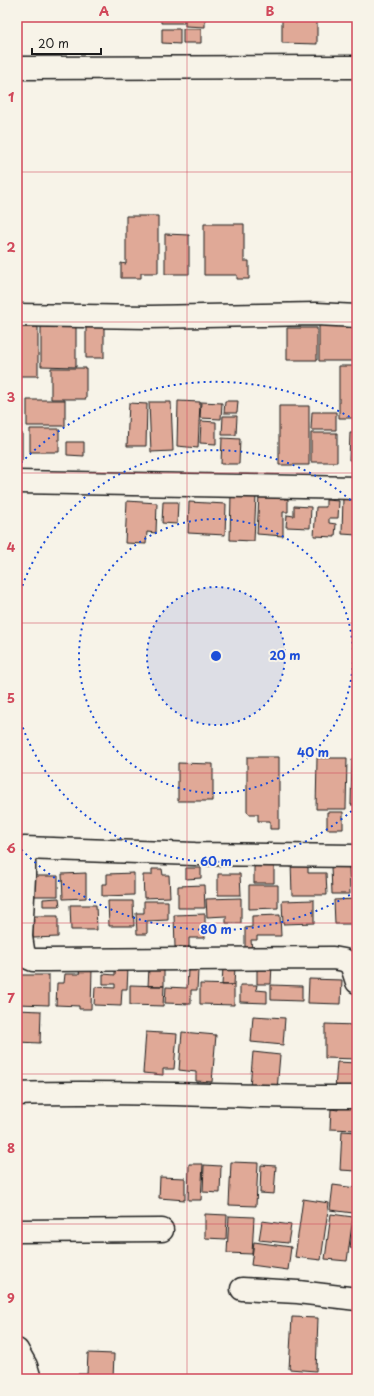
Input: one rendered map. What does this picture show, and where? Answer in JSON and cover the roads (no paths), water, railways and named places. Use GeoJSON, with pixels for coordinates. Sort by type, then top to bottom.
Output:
{"type":"FeatureCollection","features":[{"type":"Feature","properties":{"kind":"street"},"geometry":{"type":"LineString","coordinates":[[17,68],[357,67]]}},
{"type":"Feature","properties":{"kind":"street"},"geometry":{"type":"LineString","coordinates":[[17,315],[149,317],[316,314],[357,316]]}},
{"type":"Feature","properties":{"kind":"street"},"geometry":{"type":"LineString","coordinates":[[17,482],[189,487],[357,488]]}},
{"type":"Feature","properties":{"kind":"street"},"geometry":{"type":"LineString","coordinates":[[357,856],[203,854],[20,848],[24,884],[20,937],[24,956],[28,959],[319,957],[344,960],[351,964],[357,982]]}},
{"type":"Feature","properties":{"kind":"street"},"geometry":{"type":"LineString","coordinates":[[17,1094],[81,1092],[304,1098],[357,1097]]}},
{"type":"Feature","properties":{"kind":"street"},"geometry":{"type":"LineString","coordinates":[[17,1230],[162,1230]]}},
{"type":"Feature","properties":{"kind":"street"},"geometry":{"type":"LineString","coordinates":[[242,1289],[298,1292],[357,1299]]}},
{"type":"Feature","properties":{"kind":"street"},"geometry":{"type":"LineString","coordinates":[[17,1350],[26,1366],[30,1379]]}}]}
